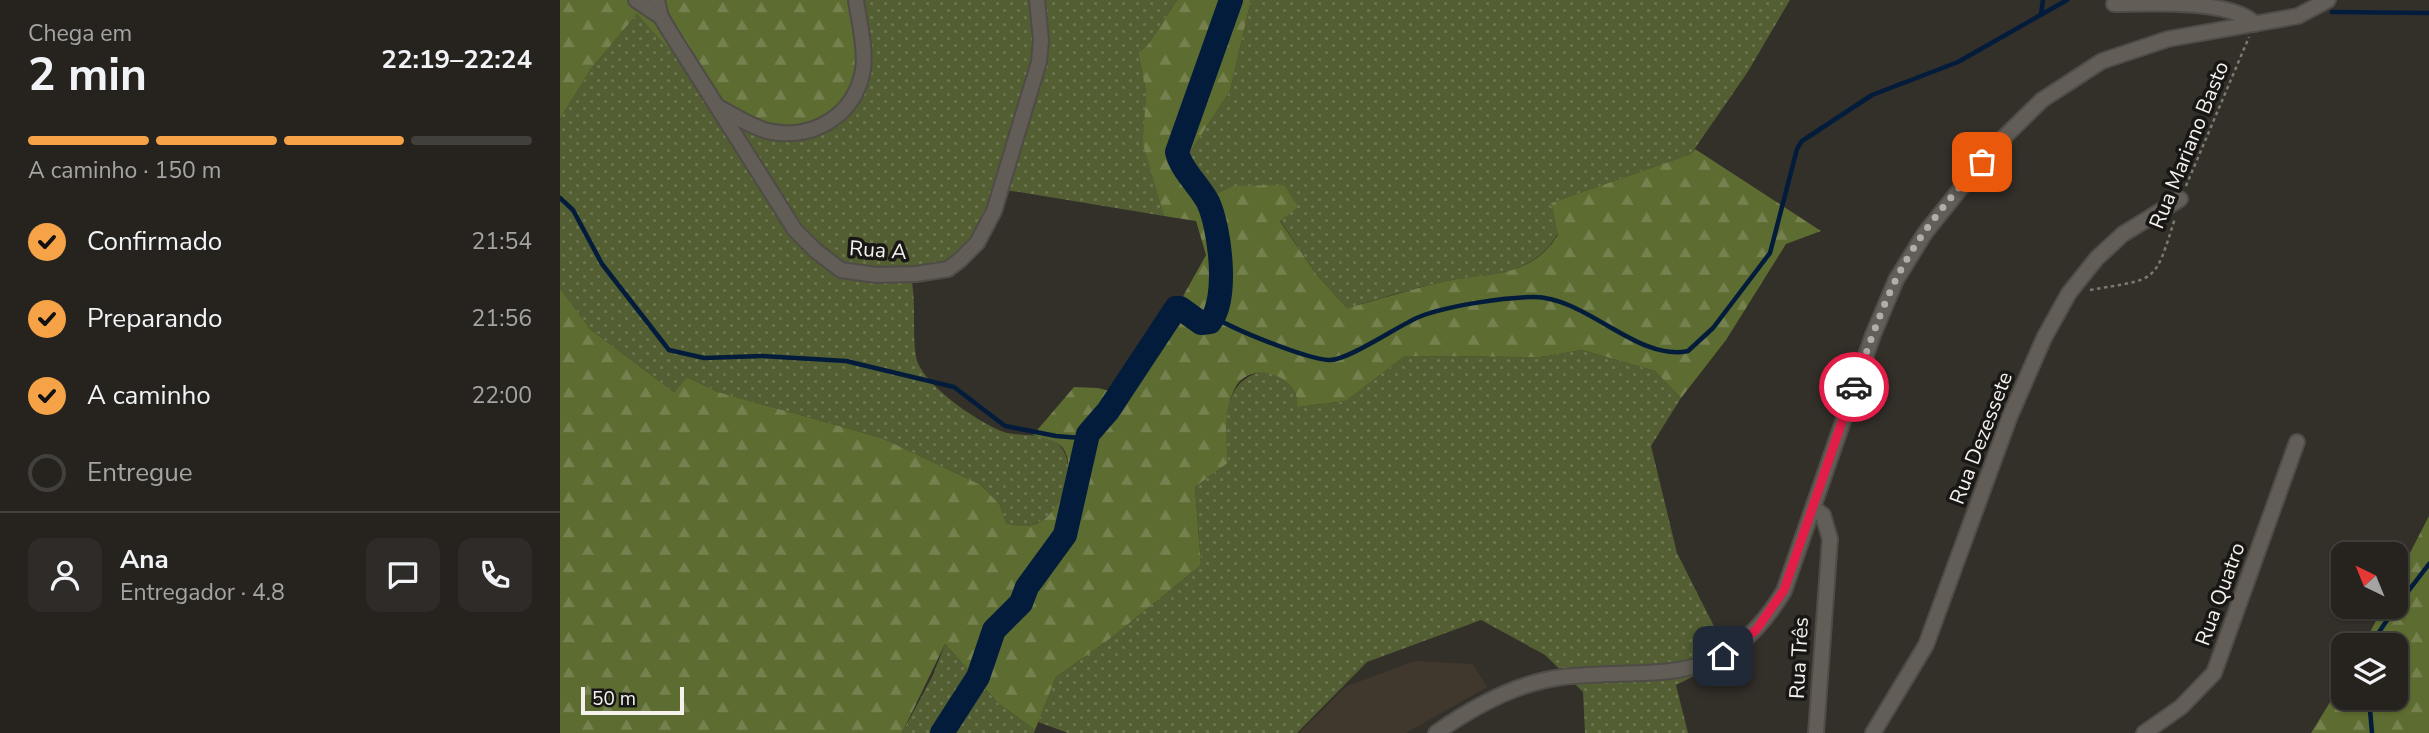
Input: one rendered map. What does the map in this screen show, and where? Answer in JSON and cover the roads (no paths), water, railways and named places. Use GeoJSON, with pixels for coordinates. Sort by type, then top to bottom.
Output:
{"type":"FeatureCollection","features":[{"type":"Feature","properties":{"kind":"street"},"geometry":{"type":"LineString","coordinates":[[636,0],[661,17]]}},
{"type":"Feature","properties":{"kind":"street","name":"Rua A"},"geometry":{"type":"LineString","coordinates":[[657,0],[661,17],[795,230],[841,270],[876,275],[948,269],[977,243],[995,211],[1004,186],[1039,62],[1041,40],[1037,0]]}},
{"type":"Feature","properties":{"kind":"street"},"geometry":{"type":"LineString","coordinates":[[716,106],[770,132],[807,132],[836,118],[855,96],[863,68],[856,0]]}},
{"type":"Feature","properties":{"kind":"street"},"geometry":{"type":"LineString","coordinates":[[1436,733],[1464,714],[1534,683],[1563,677],[1656,675],[1690,668],[1723,656],[1756,630],[1773,610],[1784,590],[1873,335],[1896,280],[1924,233],[1993,148],[2042,100],[2102,61],[2168,39],[2298,16],[2328,0]]}},
{"type":"Feature","properties":{"kind":"street"},"geometry":{"type":"LineString","coordinates":[[2114,4],[2194,1],[2229,5],[2249,15],[2255,24]]}},
{"type":"Feature","properties":{"kind":"street","name":"Rua Dezessete"},"geometry":{"type":"LineString","coordinates":[[1873,733],[1926,645],[2010,416],[2044,338],[2069,293],[2097,258],[2123,234],[2180,199]]}},
{"type":"Feature","properties":{"kind":"street","name":"Rua Quatro"},"geometry":{"type":"LineString","coordinates":[[2144,733],[2181,707],[2214,673],[2297,442]]}},
{"type":"Feature","properties":{"kind":"street","name":"Rua Três"},"geometry":{"type":"LineString","coordinates":[[1814,508],[1823,515],[1830,538],[1816,733]]}},
{"type":"Feature","properties":{"kind":"street"},"geometry":{"type":"LineString","coordinates":[[1459,733],[1464,714]]}},
{"type":"Feature","properties":{"kind":"waterway"},"geometry":{"type":"LineString","coordinates":[[942,733],[978,677],[994,630],[1021,603],[1027,587],[1065,535],[1088,434],[1108,411],[1176,308],[1201,323],[1210,322],[1216,311],[1221,281],[1216,228],[1208,202],[1182,165],[1177,152],[1231,0]]}},
{"type":"Feature","properties":{"kind":"waterway"},"geometry":{"type":"LineString","coordinates":[[2041,14],[2043,0]]}},
{"type":"Feature","properties":{"kind":"waterway"},"geometry":{"type":"LineString","coordinates":[[1214,317],[1270,343],[1328,360],[1347,355],[1430,313],[1476,303],[1534,297],[1573,307],[1650,347],[1669,352],[1688,351],[1713,328],[1770,253],[1797,149],[1802,141],[1872,95],[1958,62],[2067,0]]}},
{"type":"Feature","properties":{"kind":"waterway"},"geometry":{"type":"LineString","coordinates":[[2332,12],[2429,13]]}},
{"type":"Feature","properties":{"kind":"waterway"},"geometry":{"type":"LineString","coordinates":[[560,198],[573,210],[602,264],[669,350],[704,358],[762,356],[846,361],[954,387],[1005,426],[1056,436],[1081,438],[1088,435]]}},
{"type":"Feature","properties":{"kind":"waterway"},"geometry":{"type":"LineString","coordinates":[[2408,591],[2429,564]]}},
{"type":"Feature","properties":{"kind":"waterway"},"geometry":{"type":"LineString","coordinates":[[2378,633],[2387,620]]}},
{"type":"Feature","properties":{"kind":"waterway"},"geometry":{"type":"LineString","coordinates":[[2370,710],[2372,733]]}}]}
